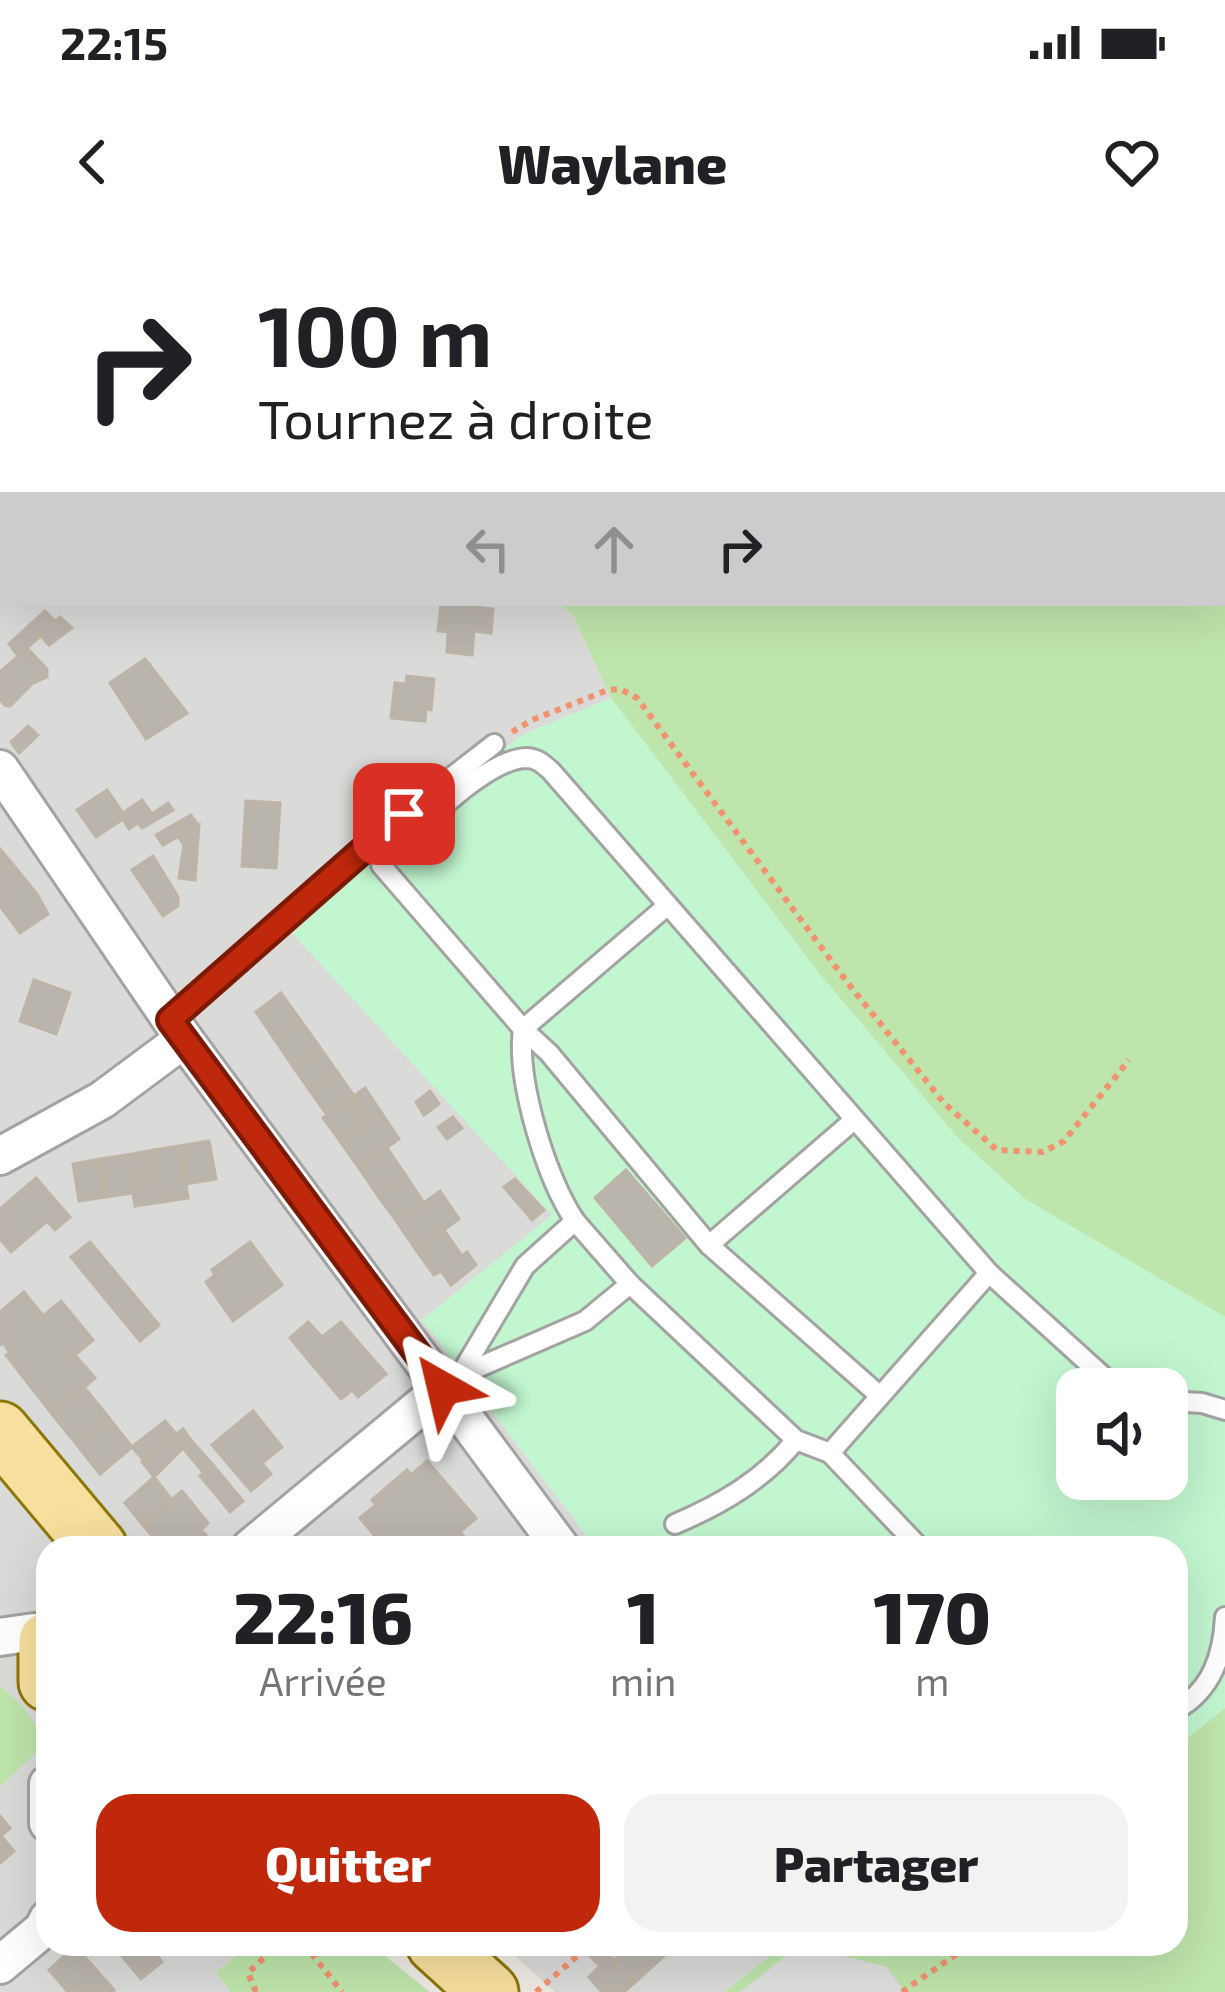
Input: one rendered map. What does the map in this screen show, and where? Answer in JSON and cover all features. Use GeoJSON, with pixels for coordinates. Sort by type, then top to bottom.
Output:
{"type":"FeatureCollection","features":[{"type":"Feature","properties":{"kind":"main road"},"geometry":{"type":"LineString","coordinates":[[0,1431],[88,1536]]}},
{"type":"Feature","properties":{"kind":"main road"},"geometry":{"type":"LineString","coordinates":[[0,1470],[54,1536]]}},
{"type":"Feature","properties":{"kind":"main road"},"geometry":{"type":"LineString","coordinates":[[449,1956],[489,1992]]}},
{"type":"Feature","properties":{"kind":"street"},"geometry":{"type":"LineString","coordinates":[[0,769],[177,1029],[452,1381],[553,1536]]}},
{"type":"Feature","properties":{"kind":"street"},"geometry":{"type":"LineString","coordinates":[[0,1156],[102,1100],[177,1029]]}},
{"type":"Feature","properties":{"kind":"street"},"geometry":{"type":"LineString","coordinates":[[265,1536],[452,1381]]}},
{"type":"Feature","properties":{"kind":"street"},"geometry":{"type":"LineString","coordinates":[[0,1637],[36,1632]]}},
{"type":"Feature","properties":{"kind":"street"},"geometry":{"type":"LineString","coordinates":[[0,1965],[36,1935]]}},
{"type":"Feature","properties":{"kind":"lane"},"geometry":{"type":"LineString","coordinates":[[177,1029],[431,791],[494,744]]}},
{"type":"Feature","properties":{"kind":"lane"},"geometry":{"type":"LineString","coordinates":[[880,1396],[709,1244],[549,1053],[381,865],[442,806],[511,762],[532,758],[541,762],[989,1273],[1094,1368]]}},
{"type":"Feature","properties":{"kind":"lane"},"geometry":{"type":"LineString","coordinates":[[668,905],[523,1029],[521,1063],[529,1106],[565,1206],[630,1284],[796,1440],[830,1453],[909,1536]]}},
{"type":"Feature","properties":{"kind":"lane"},"geometry":{"type":"LineString","coordinates":[[709,1244],[854,1120]]}},
{"type":"Feature","properties":{"kind":"lane"},"geometry":{"type":"LineString","coordinates":[[452,1381],[525,1266],[575,1221]]}},
{"type":"Feature","properties":{"kind":"lane"},"geometry":{"type":"LineString","coordinates":[[830,1453],[989,1273]]}},
{"type":"Feature","properties":{"kind":"lane"},"geometry":{"type":"LineString","coordinates":[[452,1381],[584,1321],[630,1284]]}},
{"type":"Feature","properties":{"kind":"lane"},"geometry":{"type":"LineString","coordinates":[[1188,1402],[1225,1410]]}},
{"type":"Feature","properties":{"kind":"lane"},"geometry":{"type":"LineString","coordinates":[[675,1524],[740,1490],[769,1469],[796,1440]]}},
{"type":"Feature","properties":{"kind":"lane"},"geometry":{"type":"LineString","coordinates":[[1188,1701],[1216,1666],[1225,1617]]}},
{"type":"Feature","properties":{"kind":"path"},"geometry":{"type":"LineString","coordinates":[[494,744],[532,719],[597,694],[620,689],[637,698],[847,982],[944,1103],[997,1150],[1043,1152],[1064,1141],[1129,1060]]}},
{"type":"Feature","properties":{"kind":"path"},"geometry":{"type":"LineString","coordinates":[[256,1992],[248,1972],[265,1956]]}},
{"type":"Feature","properties":{"kind":"path"},"geometry":{"type":"LineString","coordinates":[[313,1956],[341,1992]]}},
{"type":"Feature","properties":{"kind":"path"},"geometry":{"type":"LineString","coordinates":[[536,1991],[577,1956]]}},
{"type":"Feature","properties":{"kind":"path"},"geometry":{"type":"LineString","coordinates":[[902,1992],[953,1956]]}},
{"type":"Feature","properties":{"kind":"shaded area"},"geometry":{"type":"Polygon","coordinates":[[[0,606],[562,606],[572,613],[611,698],[522,735],[293,933],[553,1215],[422,1320],[587,1536],[36,1536],[36,1956],[237,1956],[217,1972],[231,1992],[0,1992],[0,606]]]}},
{"type":"Feature","properties":{"kind":"shaded area"},"geometry":{"type":"Polygon","coordinates":[[[515,1956],[769,1956],[725,1992],[555,1992],[515,1956]]]}},
{"type":"Feature","properties":{"kind":"shaded area"},"geometry":{"type":"Polygon","coordinates":[[[786,1956],[844,1956],[887,1967],[905,1992],[740,1992],[786,1956]]]}},
{"type":"Feature","properties":{"kind":"green space"},"geometry":{"type":"Polygon","coordinates":[[[562,606],[1225,606],[1225,1317],[1025,1199],[958,1138],[818,972],[611,698],[572,613],[562,606]]]}},
{"type":"Feature","properties":{"kind":"green space"},"geometry":{"type":"Polygon","coordinates":[[[611,698],[818,972],[958,1138],[1025,1199],[1225,1317],[1225,1708],[1188,1737],[1188,1536],[587,1536],[422,1320],[552,1215],[292,933],[449,791],[522,735],[611,698]]]}},
{"type":"Feature","properties":{"kind":"green space"},"geometry":{"type":"Polygon","coordinates":[[[0,1687],[28,1714],[36,1729],[36,1753],[0,1786],[0,1687]]]}},
{"type":"Feature","properties":{"kind":"green space"},"geometry":{"type":"Polygon","coordinates":[[[1225,1708],[1225,1992],[725,1992],[769,1956],[1188,1956],[1188,1737],[1225,1708]]]}},
{"type":"Feature","properties":{"kind":"green space"},"geometry":{"type":"Polygon","coordinates":[[[237,1956],[385,1956],[430,1992],[231,1992],[216,1972],[237,1956]]]}},
{"type":"Feature","properties":{"kind":"building"},"geometry":{"type":"Polygon","coordinates":[[[441,606],[493,609],[491,633],[474,631],[472,655],[447,652],[448,632],[438,631],[441,606]]]}},
{"type":"Feature","properties":{"kind":"building"},"geometry":{"type":"Polygon","coordinates":[[[45,611],[56,622],[18,656],[9,644],[45,611]]]}},
{"type":"Feature","properties":{"kind":"building"},"geometry":{"type":"Polygon","coordinates":[[[60,617],[72,628],[49,645],[40,635],[60,617]]]}},
{"type":"Feature","properties":{"kind":"building"},"geometry":{"type":"Polygon","coordinates":[[[27,648],[47,669],[47,677],[33,683],[10,706],[5,705],[0,700],[0,672],[27,648]]]}},
{"type":"Feature","properties":{"kind":"building"},"geometry":{"type":"Polygon","coordinates":[[[145,659],[187,713],[146,739],[110,683],[145,659]]]}},
{"type":"Feature","properties":{"kind":"building"},"geometry":{"type":"Polygon","coordinates":[[[407,676],[434,679],[425,721],[391,718],[395,683],[406,684],[407,676]]]}},
{"type":"Feature","properties":{"kind":"building"},"geometry":{"type":"Polygon","coordinates":[[[28,726],[38,735],[19,753],[11,742],[28,726]]]}},
{"type":"Feature","properties":{"kind":"building"},"geometry":{"type":"Polygon","coordinates":[[[107,790],[123,813],[142,800],[152,814],[168,803],[173,810],[142,828],[138,823],[129,829],[123,819],[96,837],[77,810],[107,790]]]}},
{"type":"Feature","properties":{"kind":"building"},"geometry":{"type":"Polygon","coordinates":[[[246,801],[280,803],[276,868],[242,866],[246,801]]]}},
{"type":"Feature","properties":{"kind":"building"},"geometry":{"type":"Polygon","coordinates":[[[191,815],[198,825],[163,845],[156,835],[191,815]]]}},
{"type":"Feature","properties":{"kind":"building"},"geometry":{"type":"Polygon","coordinates":[[[199,825],[195,880],[179,878],[184,845],[179,838],[199,825]]]}},
{"type":"Feature","properties":{"kind":"building"},"geometry":{"type":"Polygon","coordinates":[[[1,850],[48,914],[20,933],[0,906],[1,850]]]}},
{"type":"Feature","properties":{"kind":"building"},"geometry":{"type":"Polygon","coordinates":[[[153,856],[178,897],[178,906],[163,916],[132,870],[153,856]]]}},
{"type":"Feature","properties":{"kind":"building"},"geometry":{"type":"Polygon","coordinates":[[[34,980],[70,993],[56,1034],[20,1021],[34,980]]]}},
{"type":"Feature","properties":{"kind":"building"},"geometry":{"type":"Polygon","coordinates":[[[281,993],[301,1021],[275,1040],[256,1012],[281,993]]]}},
{"type":"Feature","properties":{"kind":"building"},"geometry":{"type":"Polygon","coordinates":[[[301,1021],[321,1049],[294,1068],[275,1040],[301,1021]]]}},
{"type":"Feature","properties":{"kind":"building"},"geometry":{"type":"Polygon","coordinates":[[[321,1049],[338,1073],[310,1091],[294,1068],[321,1049]]]}},
{"type":"Feature","properties":{"kind":"building"},"geometry":{"type":"Polygon","coordinates":[[[338,1073],[354,1096],[327,1115],[310,1091],[338,1073]]]}},
{"type":"Feature","properties":{"kind":"building"},"geometry":{"type":"Polygon","coordinates":[[[365,1088],[381,1112],[368,1121],[351,1098],[365,1088]]]}},
{"type":"Feature","properties":{"kind":"building"},"geometry":{"type":"Polygon","coordinates":[[[430,1091],[439,1104],[424,1115],[416,1102],[430,1091]]]}},
{"type":"Feature","properties":{"kind":"building"},"geometry":{"type":"Polygon","coordinates":[[[351,1098],[368,1121],[340,1141],[323,1118],[351,1098]]]}},
{"type":"Feature","properties":{"kind":"building"},"geometry":{"type":"Polygon","coordinates":[[[381,1112],[399,1139],[359,1168],[340,1141],[381,1112]]]}},
{"type":"Feature","properties":{"kind":"building"},"geometry":{"type":"Polygon","coordinates":[[[453,1117],[462,1128],[447,1139],[438,1127],[453,1117]]]}},
{"type":"Feature","properties":{"kind":"building"},"geometry":{"type":"Polygon","coordinates":[[[209,1141],[216,1179],[186,1184],[180,1146],[209,1141]]]}},
{"type":"Feature","properties":{"kind":"building"},"geometry":{"type":"Polygon","coordinates":[[[180,1146],[188,1198],[162,1202],[154,1150],[180,1146]]]}},
{"type":"Feature","properties":{"kind":"building"},"geometry":{"type":"Polygon","coordinates":[[[387,1148],[406,1176],[378,1196],[359,1168],[387,1148]]]}},
{"type":"Feature","properties":{"kind":"building"},"geometry":{"type":"Polygon","coordinates":[[[154,1150],[162,1202],[135,1206],[127,1155],[154,1150]]]}},
{"type":"Feature","properties":{"kind":"building"},"geometry":{"type":"Polygon","coordinates":[[[127,1155],[133,1193],[105,1197],[100,1159],[127,1155]]]}},
{"type":"Feature","properties":{"kind":"building"},"geometry":{"type":"Polygon","coordinates":[[[100,1159],[105,1197],[79,1201],[73,1164],[100,1159]]]}},
{"type":"Feature","properties":{"kind":"building"},"geometry":{"type":"Polygon","coordinates":[[[626,1170],[685,1238],[652,1266],[595,1198],[626,1170]]]}},
{"type":"Feature","properties":{"kind":"building"},"geometry":{"type":"Polygon","coordinates":[[[406,1176],[424,1203],[397,1222],[378,1196],[406,1176]]]}},
{"type":"Feature","properties":{"kind":"building"},"geometry":{"type":"Polygon","coordinates":[[[36,1178],[70,1217],[55,1230],[47,1221],[11,1252],[0,1239],[0,1209],[36,1178]]]}},
{"type":"Feature","properties":{"kind":"building"},"geometry":{"type":"Polygon","coordinates":[[[515,1179],[544,1210],[532,1220],[504,1187],[515,1179]]]}},
{"type":"Feature","properties":{"kind":"building"},"geometry":{"type":"Polygon","coordinates":[[[440,1191],[459,1219],[416,1250],[397,1222],[440,1191]]]}},
{"type":"Feature","properties":{"kind":"building"},"geometry":{"type":"Polygon","coordinates":[[[444,1230],[462,1256],[467,1252],[476,1265],[451,1285],[441,1271],[434,1275],[416,1250],[444,1230]]]}},
{"type":"Feature","properties":{"kind":"building"},"geometry":{"type":"Polygon","coordinates":[[[90,1242],[159,1325],[140,1341],[71,1257],[90,1242]]]}},
{"type":"Feature","properties":{"kind":"building"},"geometry":{"type":"Polygon","coordinates":[[[250,1242],[282,1285],[233,1321],[206,1282],[215,1275],[212,1270],[250,1242]]]}},
{"type":"Feature","properties":{"kind":"building"},"geometry":{"type":"Polygon","coordinates":[[[24,1292],[43,1316],[61,1301],[93,1340],[75,1355],[95,1378],[52,1414],[0,1345],[0,1312],[24,1292]]]}},
{"type":"Feature","properties":{"kind":"building"},"geometry":{"type":"Polygon","coordinates":[[[308,1322],[322,1337],[341,1322],[386,1374],[358,1397],[352,1390],[341,1399],[290,1338],[308,1322]]]}},
{"type":"Feature","properties":{"kind":"building"},"geometry":{"type":"Polygon","coordinates":[[[84,1387],[109,1418],[77,1445],[52,1414],[84,1387]]]}},
{"type":"Feature","properties":{"kind":"building"},"geometry":{"type":"Polygon","coordinates":[[[253,1411],[282,1447],[262,1463],[271,1474],[251,1491],[212,1445],[253,1411]]]}},
{"type":"Feature","properties":{"kind":"building"},"geometry":{"type":"Polygon","coordinates":[[[109,1418],[132,1447],[100,1474],[77,1445],[109,1418]]]}},
{"type":"Feature","properties":{"kind":"building"},"geometry":{"type":"Polygon","coordinates":[[[165,1421],[176,1434],[144,1461],[132,1447],[165,1421]]]}},
{"type":"Feature","properties":{"kind":"building"},"geometry":{"type":"Polygon","coordinates":[[[183,1429],[191,1440],[154,1477],[142,1462],[183,1429]]]}},
{"type":"Feature","properties":{"kind":"building"},"geometry":{"type":"Polygon","coordinates":[[[191,1440],[213,1465],[204,1473],[182,1447],[191,1440]]]}},
{"type":"Feature","properties":{"kind":"building"},"geometry":{"type":"Polygon","coordinates":[[[427,1461],[476,1518],[460,1532],[463,1536],[375,1536],[360,1518],[376,1505],[372,1500],[407,1470],[411,1475],[427,1461]]]}},
{"type":"Feature","properties":{"kind":"building"},"geometry":{"type":"Polygon","coordinates":[[[213,1465],[243,1501],[230,1512],[200,1476],[213,1465]]]}},
{"type":"Feature","properties":{"kind":"building"},"geometry":{"type":"Polygon","coordinates":[[[154,1477],[172,1500],[143,1525],[125,1503],[154,1477]]]}},
{"type":"Feature","properties":{"kind":"building"},"geometry":{"type":"Polygon","coordinates":[[[182,1491],[208,1523],[201,1530],[205,1536],[152,1536],[143,1525],[182,1491]]]}},
{"type":"Feature","properties":{"kind":"building"},"geometry":{"type":"Polygon","coordinates":[[[0,1816],[10,1828],[1,1836],[14,1851],[0,1863],[0,1816]]]}},
{"type":"Feature","properties":{"kind":"building"},"geometry":{"type":"Polygon","coordinates":[[[64,1956],[84,1956],[114,1990],[68,1992],[49,1970],[64,1956]]]}},
{"type":"Feature","properties":{"kind":"building"},"geometry":{"type":"Polygon","coordinates":[[[122,1956],[158,1956],[162,1962],[141,1979],[122,1956]]]}},
{"type":"Feature","properties":{"kind":"building"},"geometry":{"type":"Polygon","coordinates":[[[590,1956],[611,1956],[634,1983],[624,1992],[602,1992],[589,1977],[600,1966],[590,1956]]]}},
{"type":"Feature","properties":{"kind":"building"},"geometry":{"type":"Polygon","coordinates":[[[618,1956],[664,1956],[634,1983],[614,1960],[618,1956]]]}},
{"type":"Feature","properties":{"kind":"route"},"geometry":{"type":"LineString","coordinates":[[404,814],[170,1020],[443,1388]]}}]}
